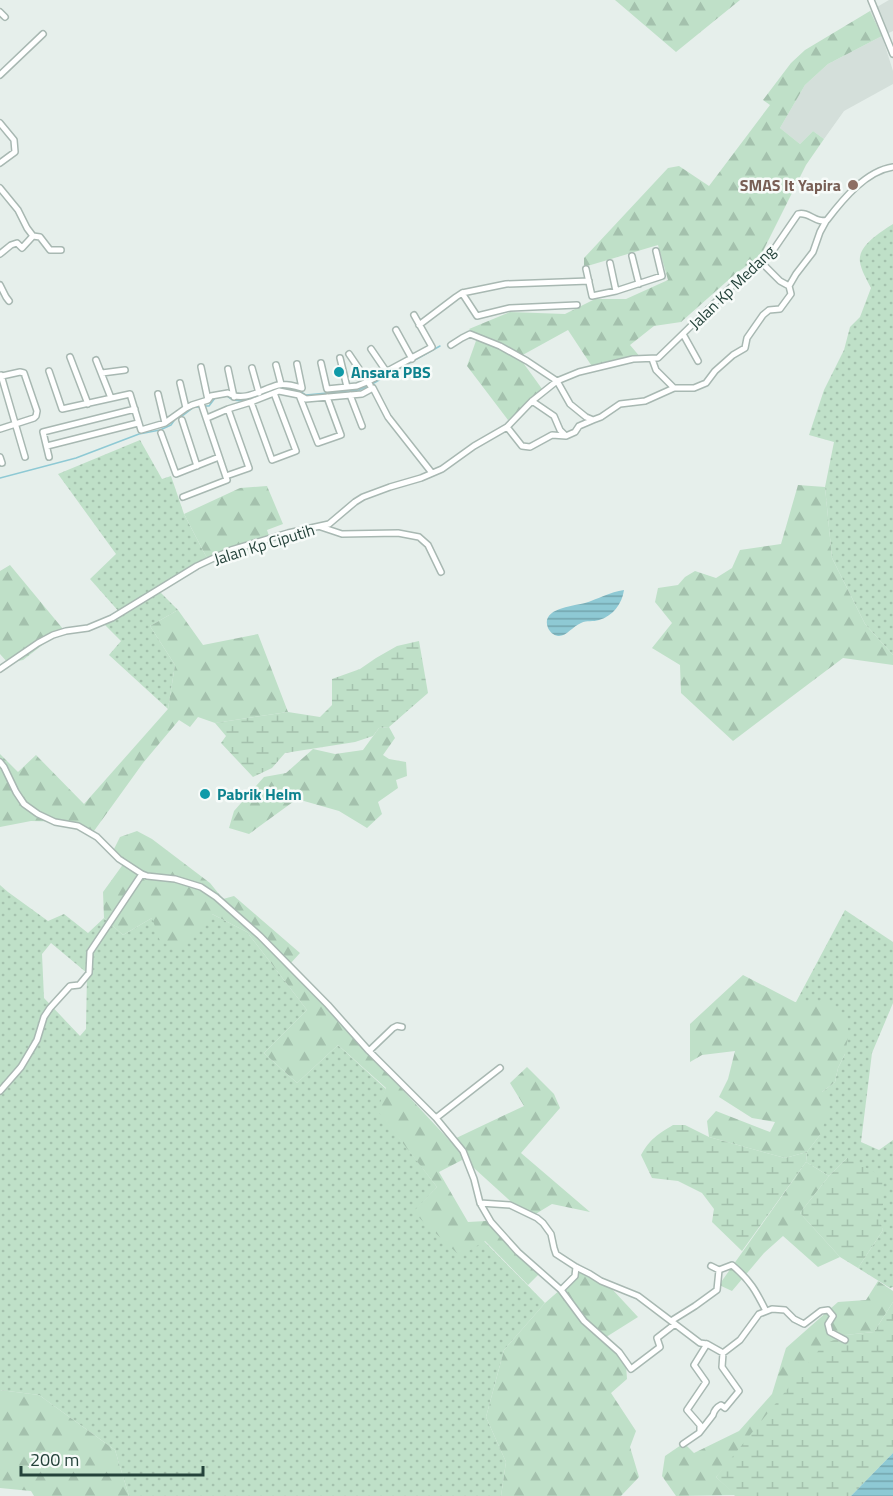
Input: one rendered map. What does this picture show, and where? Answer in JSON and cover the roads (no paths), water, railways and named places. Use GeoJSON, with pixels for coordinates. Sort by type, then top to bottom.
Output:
{"type":"FeatureCollection","features":[{"type":"Feature","properties":{"kind":"street"},"geometry":{"type":"LineString","coordinates":[[871,0],[893,54]]}},
{"type":"Feature","properties":{"kind":"street"},"geometry":{"type":"LineString","coordinates":[[0,75],[43,34]]}},
{"type":"Feature","properties":{"kind":"street"},"geometry":{"type":"LineString","coordinates":[[0,123],[14,140],[15,152],[0,163]]}},
{"type":"Feature","properties":{"kind":"street"},"geometry":{"type":"LineString","coordinates":[[507,427],[522,446],[530,447],[552,435],[566,436],[575,432],[579,426],[601,417],[620,404],[645,401],[674,388],[694,388],[706,382],[733,355],[745,348],[747,338],[763,315],[769,310],[780,309],[791,294],[789,286],[813,252],[819,232],[847,194],[881,169],[893,167]]}},
{"type":"Feature","properties":{"kind":"street"},"geometry":{"type":"LineString","coordinates":[[0,188],[18,210],[33,236],[40,237],[50,249],[61,250]]}},
{"type":"Feature","properties":{"kind":"street","name":"Jalan Kp Medang"},"geometry":{"type":"LineString","coordinates":[[652,359],[662,356],[731,287],[763,262],[798,214],[802,213],[823,222],[827,220]]}},
{"type":"Feature","properties":{"kind":"street"},"geometry":{"type":"LineString","coordinates":[[0,254],[10,245],[17,243],[21,248],[33,236]]}},
{"type":"Feature","properties":{"kind":"street"},"geometry":{"type":"LineString","coordinates":[[586,269],[592,296],[616,291],[662,276],[656,251]]}},
{"type":"Feature","properties":{"kind":"street"},"geometry":{"type":"LineString","coordinates":[[632,256],[639,284]]}},
{"type":"Feature","properties":{"kind":"street"},"geometry":{"type":"LineString","coordinates":[[763,262],[780,281],[789,286]]}},
{"type":"Feature","properties":{"kind":"street"},"geometry":{"type":"LineString","coordinates":[[610,263],[616,291]]}},
{"type":"Feature","properties":{"kind":"street"},"geometry":{"type":"LineString","coordinates":[[419,325],[462,293],[506,284],[589,281]]}},
{"type":"Feature","properties":{"kind":"street"},"geometry":{"type":"LineString","coordinates":[[0,285],[9,301]]}},
{"type":"Feature","properties":{"kind":"street"},"geometry":{"type":"LineString","coordinates":[[462,293],[477,316],[510,308],[577,305]]}},
{"type":"Feature","properties":{"kind":"street"},"geometry":{"type":"LineString","coordinates":[[321,363],[327,389],[357,386],[412,359],[432,347],[414,315]]}},
{"type":"Feature","properties":{"kind":"street"},"geometry":{"type":"LineString","coordinates":[[396,330],[412,359]]}},
{"type":"Feature","properties":{"kind":"street"},"geometry":{"type":"LineString","coordinates":[[451,345],[470,334],[500,346],[557,381],[570,404],[592,420]]}},
{"type":"Feature","properties":{"kind":"street"},"geometry":{"type":"LineString","coordinates":[[683,334],[698,361]]}},
{"type":"Feature","properties":{"kind":"street"},"geometry":{"type":"LineString","coordinates":[[371,349],[386,371]]}},
{"type":"Feature","properties":{"kind":"street"},"geometry":{"type":"LineString","coordinates":[[349,354],[373,388],[388,417],[432,473]]}},
{"type":"Feature","properties":{"kind":"street"},"geometry":{"type":"LineString","coordinates":[[70,357],[88,404]]}},
{"type":"Feature","properties":{"kind":"street","name":"Jalan Kp Ciputih"},"geometry":{"type":"LineString","coordinates":[[0,669],[53,635],[88,628],[112,618],[197,566],[231,550],[288,533],[329,524],[363,497],[442,469],[474,446],[507,427],[532,401],[557,381],[579,372],[640,357],[652,359]]}},
{"type":"Feature","properties":{"kind":"street"},"geometry":{"type":"LineString","coordinates":[[340,358],[347,387]]}},
{"type":"Feature","properties":{"kind":"street"},"geometry":{"type":"LineString","coordinates":[[652,359],[657,370],[674,388]]}},
{"type":"Feature","properties":{"kind":"street"},"geometry":{"type":"LineString","coordinates":[[96,360],[111,398]]}},
{"type":"Feature","properties":{"kind":"street"},"geometry":{"type":"LineString","coordinates":[[48,371],[62,410],[130,394],[141,430],[165,423],[186,408],[208,400],[211,396],[228,393],[234,397],[241,397],[281,384],[302,388],[297,364]]}},
{"type":"Feature","properties":{"kind":"street"},"geometry":{"type":"LineString","coordinates":[[276,365],[281,384]]}},
{"type":"Feature","properties":{"kind":"street"},"geometry":{"type":"LineString","coordinates":[[201,367],[208,400]]}},
{"type":"Feature","properties":{"kind":"street"},"geometry":{"type":"LineString","coordinates":[[252,368],[259,393]]}},
{"type":"Feature","properties":{"kind":"street"},"geometry":{"type":"LineString","coordinates":[[228,369],[234,397]]}},
{"type":"Feature","properties":{"kind":"street"},"geometry":{"type":"LineString","coordinates":[[102,374],[125,370]]}},
{"type":"Feature","properties":{"kind":"street"},"geometry":{"type":"LineString","coordinates":[[0,429],[16,424],[34,418],[36,416],[37,411],[24,374],[20,372],[1,375],[16,424],[26,457]]}},
{"type":"Feature","properties":{"kind":"street"},"geometry":{"type":"LineString","coordinates":[[180,383],[186,408]]}},
{"type":"Feature","properties":{"kind":"street"},"geometry":{"type":"LineString","coordinates":[[207,418],[279,392],[299,395],[306,399],[362,394],[373,388]]}},
{"type":"Feature","properties":{"kind":"street"},"geometry":{"type":"LineString","coordinates":[[251,402],[273,460],[296,451],[274,393]]}},
{"type":"Feature","properties":{"kind":"street"},"geometry":{"type":"LineString","coordinates":[[158,394],[165,423]]}},
{"type":"Feature","properties":{"kind":"street"},"geometry":{"type":"LineString","coordinates":[[299,395],[318,443],[341,435],[327,397]]}},
{"type":"Feature","properties":{"kind":"street"},"geometry":{"type":"LineString","coordinates":[[350,395],[362,426]]}},
{"type":"Feature","properties":{"kind":"street"},"geometry":{"type":"LineString","coordinates":[[532,401],[554,416],[560,430],[566,436]]}},
{"type":"Feature","properties":{"kind":"street"},"geometry":{"type":"LineString","coordinates":[[183,497],[227,480],[201,403]]}},
{"type":"Feature","properties":{"kind":"street"},"geometry":{"type":"LineString","coordinates":[[50,458],[43,432],[135,409]]}},
{"type":"Feature","properties":{"kind":"street"},"geometry":{"type":"LineString","coordinates":[[225,476],[249,468],[228,409]]}},
{"type":"Feature","properties":{"kind":"street"},"geometry":{"type":"LineString","coordinates":[[182,420],[198,466]]}},
{"type":"Feature","properties":{"kind":"street"},"geometry":{"type":"LineString","coordinates":[[47,446],[138,423]]}},
{"type":"Feature","properties":{"kind":"street"},"geometry":{"type":"LineString","coordinates":[[161,433],[176,474],[219,457]]}},
{"type":"Feature","properties":{"kind":"street"},"geometry":{"type":"LineString","coordinates":[[321,527],[342,534],[398,534],[419,537],[428,545],[441,572]]}},
{"type":"Feature","properties":{"kind":"street"},"geometry":{"type":"LineString","coordinates":[[0,762],[24,804],[38,814],[55,822],[78,826],[97,837],[119,859],[142,874],[176,879],[201,887],[216,897],[260,936],[436,1118],[463,1151],[480,1203],[491,1222],[518,1252],[561,1290],[584,1321],[619,1352],[631,1369],[660,1347],[657,1338],[673,1322],[717,1290],[719,1270]]}},
{"type":"Feature","properties":{"kind":"street"},"geometry":{"type":"LineString","coordinates":[[0,1091],[27,1058],[50,1008],[70,986],[79,985],[89,973],[90,952],[142,874]]}},
{"type":"Feature","properties":{"kind":"street"},"geometry":{"type":"LineString","coordinates":[[369,1051],[393,1028],[402,1027]]}},
{"type":"Feature","properties":{"kind":"street"},"geometry":{"type":"LineString","coordinates":[[436,1118],[500,1068]]}},
{"type":"Feature","properties":{"kind":"street"},"geometry":{"type":"LineString","coordinates":[[480,1203],[510,1205],[537,1218],[551,1234],[556,1254],[601,1281],[638,1296],[700,1343],[723,1353]]}},
{"type":"Feature","properties":{"kind":"street"},"geometry":{"type":"LineString","coordinates":[[711,1266],[719,1270],[732,1265],[746,1276],[766,1311]]}},
{"type":"Feature","properties":{"kind":"street"},"geometry":{"type":"LineString","coordinates":[[561,1290],[575,1276],[576,1267]]}},
{"type":"Feature","properties":{"kind":"street"},"geometry":{"type":"LineString","coordinates":[[683,1444],[699,1433],[718,1407],[721,1405],[725,1408],[739,1391],[722,1367],[723,1353],[740,1340],[759,1314],[772,1310],[785,1310],[794,1319],[804,1324],[821,1311],[828,1310],[833,1316],[828,1324],[830,1332],[845,1340]]}},
{"type":"Feature","properties":{"kind":"street"},"geometry":{"type":"LineString","coordinates":[[699,1433],[700,1425],[687,1410],[706,1382],[694,1365],[706,1344]]}},
{"type":"Feature","properties":{"kind":"water"},"geometry":{"type":"Polygon","coordinates":[[[624,590],[616,609],[609,616],[597,621],[581,623],[561,636],[553,634],[548,628],[549,616],[559,609],[624,590]]]}},
{"type":"Feature","properties":{"kind":"water"},"geometry":{"type":"Polygon","coordinates":[[[893,1453],[893,1496],[851,1496],[893,1453]]]}},
{"type":"Feature","properties":{"kind":"waterway"},"geometry":{"type":"LineString","coordinates":[[372,384],[440,346]]}},
{"type":"Feature","properties":{"kind":"waterway"},"geometry":{"type":"LineString","coordinates":[[271,391],[280,388],[300,391],[306,395],[359,390],[368,386]]}},
{"type":"Feature","properties":{"kind":"waterway"},"geometry":{"type":"LineString","coordinates":[[203,406],[209,406],[215,398],[227,396],[239,401],[261,395]]}},
{"type":"Feature","properties":{"kind":"waterway"},"geometry":{"type":"LineString","coordinates":[[180,416],[194,407],[199,407]]}},
{"type":"Feature","properties":{"kind":"waterway"},"geometry":{"type":"LineString","coordinates":[[0,478],[76,458],[139,434],[160,430],[171,425],[176,418]]}},
{"type":"Feature","properties":{"kind":"place","name":"SMAS It Yapira"},"geometry":{"type":"Point","coordinates":[853,185]}},
{"type":"Feature","properties":{"kind":"place","name":"Ansara PBS"},"geometry":{"type":"Point","coordinates":[339,372]}},
{"type":"Feature","properties":{"kind":"place","name":"Pabrik Helm"},"geometry":{"type":"Point","coordinates":[205,794]}}]}
